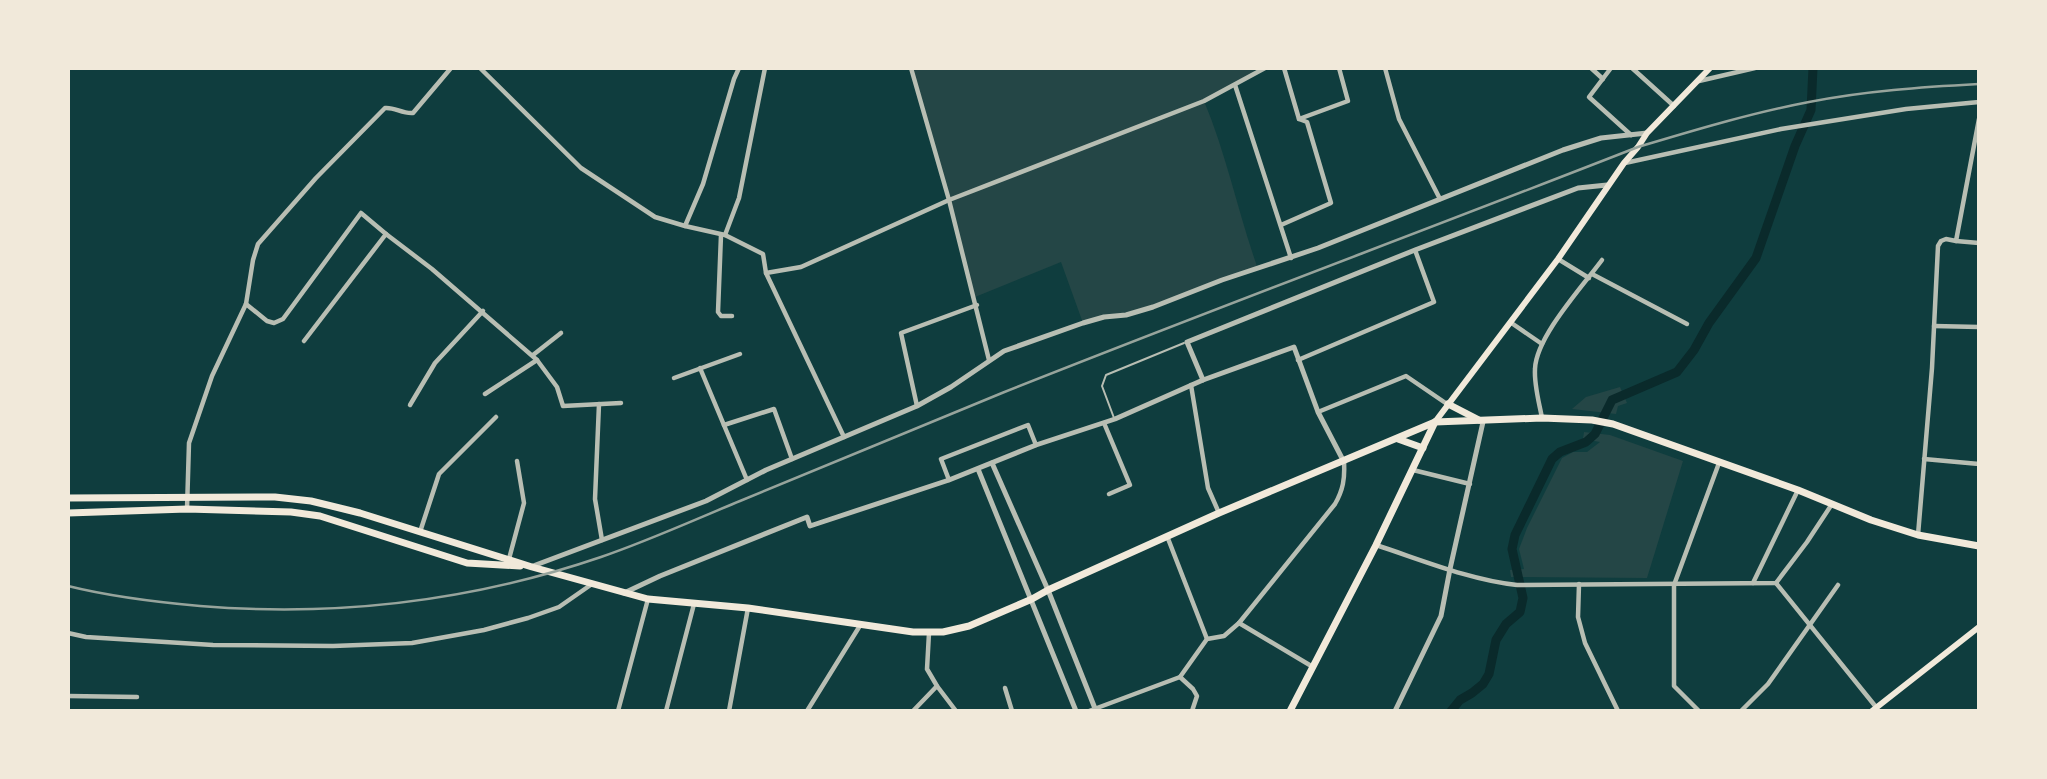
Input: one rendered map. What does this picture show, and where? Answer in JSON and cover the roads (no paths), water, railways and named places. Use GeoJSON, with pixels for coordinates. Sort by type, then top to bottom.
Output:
{"type":"FeatureCollection","features":[{"type":"Feature","properties":{"kind":"main road"},"geometry":{"type":"LineString","coordinates":[[1290,711],[1376,545],[1435,422],[1558,259],[1607,185],[1647,133],[1710,68]]}},
{"type":"Feature","properties":{"kind":"main road"},"geometry":{"type":"LineString","coordinates":[[1448,404],[1483,422]]}},
{"type":"Feature","properties":{"kind":"main road"},"geometry":{"type":"LineString","coordinates":[[68,498],[275,497],[312,500],[531,567],[648,599],[748,608],[929,633],[970,626],[1167,535],[1435,422],[1542,418],[1592,420],[1613,424],[1798,490],[1871,520],[1919,535],[1976,545]]}},
{"type":"Feature","properties":{"kind":"main road"},"geometry":{"type":"LineString","coordinates":[[1398,439],[1423,448]]}},
{"type":"Feature","properties":{"kind":"main road"},"geometry":{"type":"LineString","coordinates":[[68,513],[187,509],[291,512],[320,516],[467,563],[531,567]]}},
{"type":"Feature","properties":{"kind":"main road"},"geometry":{"type":"LineString","coordinates":[[1874,709],[1979,627]]}},
{"type":"Feature","properties":{"kind":"street"},"geometry":{"type":"LineString","coordinates":[[187,509],[189,443],[212,376],[246,304],[258,244],[316,178],[385,108],[405,114],[413,113],[451,68]]}},
{"type":"Feature","properties":{"kind":"street"},"geometry":{"type":"LineString","coordinates":[[480,68],[581,168],[655,217],[723,235],[763,254],[766,273],[845,438]]}},
{"type":"Feature","properties":{"kind":"street"},"geometry":{"type":"LineString","coordinates":[[685,226],[703,184],[739,68]]}},
{"type":"Feature","properties":{"kind":"street"},"geometry":{"type":"LineString","coordinates":[[732,316],[721,316],[718,312],[723,235],[739,198],[765,68]]}},
{"type":"Feature","properties":{"kind":"street"},"geometry":{"type":"LineString","coordinates":[[911,68],[949,200],[989,360]]}},
{"type":"Feature","properties":{"kind":"street"},"geometry":{"type":"LineString","coordinates":[[766,273],[801,267],[949,200],[1204,101],[1265,68]]}},
{"type":"Feature","properties":{"kind":"street"},"geometry":{"type":"LineString","coordinates":[[1284,68],[1299,119]]}},
{"type":"Feature","properties":{"kind":"street"},"geometry":{"type":"LineString","coordinates":[[1299,119],[1348,101],[1339,68]]}},
{"type":"Feature","properties":{"kind":"street"},"geometry":{"type":"LineString","coordinates":[[1385,68],[1399,118],[1440,199]]}},
{"type":"Feature","properties":{"kind":"street"},"geometry":{"type":"LineString","coordinates":[[1591,68],[1603,79]]}},
{"type":"Feature","properties":{"kind":"street"},"geometry":{"type":"LineString","coordinates":[[1611,68],[1589,97],[1632,136]]}},
{"type":"Feature","properties":{"kind":"street"},"geometry":{"type":"LineString","coordinates":[[1632,68],[1674,106]]}},
{"type":"Feature","properties":{"kind":"street"},"geometry":{"type":"LineString","coordinates":[[1699,81],[1755,68]]}},
{"type":"Feature","properties":{"kind":"street"},"geometry":{"type":"LineString","coordinates":[[1235,85],[1291,258]]}},
{"type":"Feature","properties":{"kind":"street"},"geometry":{"type":"LineString","coordinates":[[1624,163],[1781,129],[1906,109],[1979,102]]}},
{"type":"Feature","properties":{"kind":"street"},"geometry":{"type":"LineString","coordinates":[[1281,225],[1331,203],[1307,122],[1299,119]]}},
{"type":"Feature","properties":{"kind":"street"},"geometry":{"type":"LineString","coordinates":[[1956,240],[1979,119]]}},
{"type":"Feature","properties":{"kind":"street"},"geometry":{"type":"LineString","coordinates":[[531,567],[706,501],[792,459],[917,406],[951,387],[1004,351],[1076,325],[1153,307],[1291,258],[1563,150],[1601,138],[1647,133]]}},
{"type":"Feature","properties":{"kind":"street"},"geometry":{"type":"LineString","coordinates":[[1203,380],[1187,342],[1577,188],[1607,185]]}},
{"type":"Feature","properties":{"kind":"street"},"geometry":{"type":"LineString","coordinates":[[246,304],[267,321],[274,323],[283,319],[361,213],[483,311],[535,358],[557,387],[563,405],[621,403]]}},
{"type":"Feature","properties":{"kind":"street"},"geometry":{"type":"LineString","coordinates":[[304,341],[386,234]]}},
{"type":"Feature","properties":{"kind":"street"},"geometry":{"type":"LineString","coordinates":[[1919,535],[1938,247],[1941,241],[1946,239],[1979,243]]}},
{"type":"Feature","properties":{"kind":"street"},"geometry":{"type":"LineString","coordinates":[[1298,360],[1434,302],[1415,250]]}},
{"type":"Feature","properties":{"kind":"street"},"geometry":{"type":"LineString","coordinates":[[1558,259],[1687,324]]}},
{"type":"Feature","properties":{"kind":"street"},"geometry":{"type":"LineString","coordinates":[[1542,418],[1534,371],[1537,353],[1550,330],[1602,260]]}},
{"type":"Feature","properties":{"kind":"street"},"geometry":{"type":"LineString","coordinates":[[917,406],[901,333],[977,305]]}},
{"type":"Feature","properties":{"kind":"street"},"geometry":{"type":"LineString","coordinates":[[410,405],[435,363],[483,311]]}},
{"type":"Feature","properties":{"kind":"street"},"geometry":{"type":"LineString","coordinates":[[1510,322],[1542,344]]}},
{"type":"Feature","properties":{"kind":"street"},"geometry":{"type":"LineString","coordinates":[[1934,326],[1979,327]]}},
{"type":"Feature","properties":{"kind":"street"},"geometry":{"type":"LineString","coordinates":[[485,394],[535,358],[561,333]]}},
{"type":"Feature","properties":{"kind":"street"},"geometry":{"type":"LineString","coordinates":[[624,593],[807,517],[810,526],[948,480],[1037,445],[1115,419],[1203,380],[1294,347],[1318,412],[1344,462],[1345,480],[1335,505],[1239,623],[1224,636],[1207,639],[1180,677],[1093,710],[1048,590],[992,463]]}},
{"type":"Feature","properties":{"kind":"street"},"geometry":{"type":"LineString","coordinates":[[674,378],[740,354]]}},
{"type":"Feature","properties":{"kind":"street"},"geometry":{"type":"LineString","coordinates":[[700,368],[747,480]]}},
{"type":"Feature","properties":{"kind":"street"},"geometry":{"type":"LineString","coordinates":[[1318,412],[1405,376],[1448,404]]}},
{"type":"Feature","properties":{"kind":"street"},"geometry":{"type":"LineString","coordinates":[[1191,385],[1208,488],[1219,513]]}},
{"type":"Feature","properties":{"kind":"street"},"geometry":{"type":"LineString","coordinates":[[599,404],[595,499],[602,540]]}},
{"type":"Feature","properties":{"kind":"street"},"geometry":{"type":"LineString","coordinates":[[724,425],[774,409],[792,459]]}},
{"type":"Feature","properties":{"kind":"street"},"geometry":{"type":"LineString","coordinates":[[420,533],[439,474],[496,417]]}},
{"type":"Feature","properties":{"kind":"street"},"geometry":{"type":"LineString","coordinates":[[1395,711],[1441,616],[1483,422]]}},
{"type":"Feature","properties":{"kind":"street"},"geometry":{"type":"LineString","coordinates":[[1104,423],[1130,485],[1109,494]]}},
{"type":"Feature","properties":{"kind":"street"},"geometry":{"type":"LineString","coordinates":[[948,480],[941,459],[1028,425],[1037,445]]}},
{"type":"Feature","properties":{"kind":"street"},"geometry":{"type":"LineString","coordinates":[[1924,460],[1979,464]]}},
{"type":"Feature","properties":{"kind":"street"},"geometry":{"type":"LineString","coordinates":[[509,559],[524,503],[517,461]]}},
{"type":"Feature","properties":{"kind":"street"},"geometry":{"type":"LineString","coordinates":[[1699,711],[1674,686],[1674,585],[1719,463]]}},
{"type":"Feature","properties":{"kind":"street"},"geometry":{"type":"LineString","coordinates":[[978,468],[1076,711]]}},
{"type":"Feature","properties":{"kind":"street"},"geometry":{"type":"LineString","coordinates":[[1413,470],[1470,484]]}},
{"type":"Feature","properties":{"kind":"street"},"geometry":{"type":"LineString","coordinates":[[1753,583],[1798,490]]}},
{"type":"Feature","properties":{"kind":"street"},"geometry":{"type":"LineString","coordinates":[[1776,583],[1832,504]]}},
{"type":"Feature","properties":{"kind":"street"},"geometry":{"type":"LineString","coordinates":[[1167,535],[1207,639]]}},
{"type":"Feature","properties":{"kind":"street"},"geometry":{"type":"LineString","coordinates":[[1376,545],[1503,583],[1776,583],[1810,623],[1874,709]]}},
{"type":"Feature","properties":{"kind":"street"},"geometry":{"type":"LineString","coordinates":[[68,633],[86,637],[213,645],[333,646],[412,643],[484,630],[528,618],[559,607],[592,584]]}},
{"type":"Feature","properties":{"kind":"street"},"geometry":{"type":"LineString","coordinates":[[1579,584],[1578,617],[1585,643],[1618,711]]}},
{"type":"Feature","properties":{"kind":"street"},"geometry":{"type":"LineString","coordinates":[[1741,711],[1768,684],[1838,585]]}},
{"type":"Feature","properties":{"kind":"street"},"geometry":{"type":"LineString","coordinates":[[618,711],[648,599]]}},
{"type":"Feature","properties":{"kind":"street"},"geometry":{"type":"LineString","coordinates":[[666,711],[694,604]]}},
{"type":"Feature","properties":{"kind":"street"},"geometry":{"type":"LineString","coordinates":[[729,711],[748,608]]}},
{"type":"Feature","properties":{"kind":"street"},"geometry":{"type":"LineString","coordinates":[[807,711],[861,623]]}},
{"type":"Feature","properties":{"kind":"street"},"geometry":{"type":"LineString","coordinates":[[1239,623],[1314,667]]}},
{"type":"Feature","properties":{"kind":"street"},"geometry":{"type":"LineString","coordinates":[[929,633],[927,669],[956,711]]}},
{"type":"Feature","properties":{"kind":"street"},"geometry":{"type":"LineString","coordinates":[[1180,677],[1197,696],[1192,711]]}},
{"type":"Feature","properties":{"kind":"street"},"geometry":{"type":"LineString","coordinates":[[913,711],[937,686]]}},
{"type":"Feature","properties":{"kind":"street"},"geometry":{"type":"LineString","coordinates":[[1004,688],[1012,711]]}},
{"type":"Feature","properties":{"kind":"street"},"geometry":{"type":"LineString","coordinates":[[68,696],[137,697]]}},
{"type":"Feature","properties":{"kind":"lane"},"geometry":{"type":"LineString","coordinates":[[1115,419],[1102,386],[1106,374],[1187,342]]}},
{"type":"Feature","properties":{"kind":"waterway"},"geometry":{"type":"LineString","coordinates":[[1451,711],[1460,700],[1483,684],[1489,674],[1496,640],[1506,624],[1520,612],[1523,598],[1512,549],[1515,535],[1552,459],[1560,452],[1586,442],[1595,434],[1612,400],[1677,372],[1756,258],[1795,146],[1811,110],[1813,68]]}},
{"type":"Feature","properties":{"kind":"railway"},"geometry":{"type":"LineString","coordinates":[[68,586],[150,601],[251,609],[302,609],[403,602],[503,585],[601,557],[636,544],[1002,393],[1638,147],[1809,102],[1894,90],[1979,84]]}}]}
